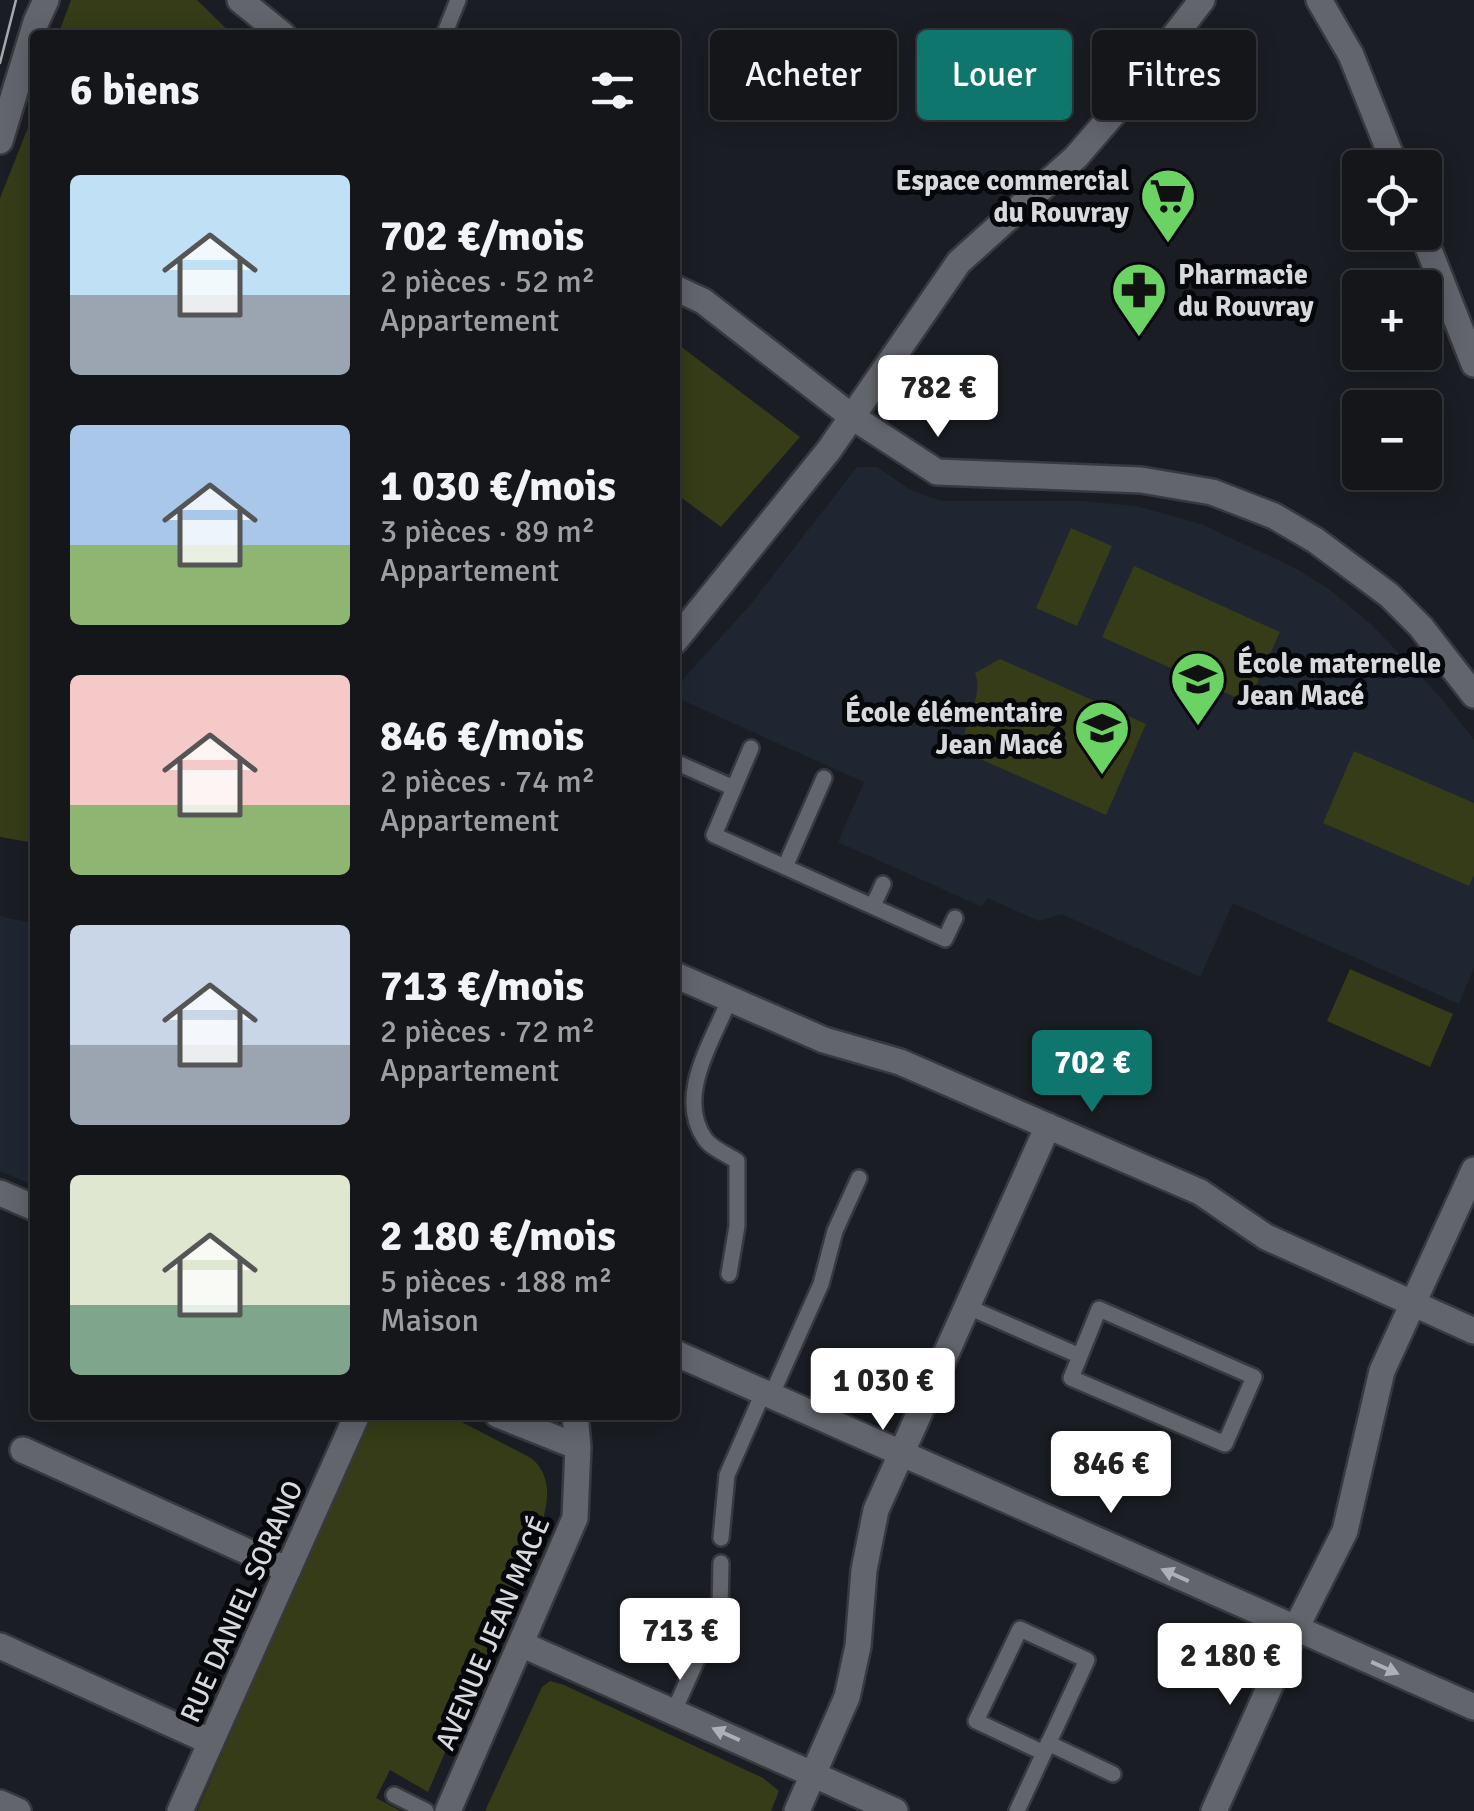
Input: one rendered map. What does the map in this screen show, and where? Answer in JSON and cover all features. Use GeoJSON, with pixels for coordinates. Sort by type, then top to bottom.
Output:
{"type":"FeatureCollection","features":[{"type":"Feature","properties":{"kind":"street"},"geometry":{"type":"LineString","coordinates":[[34,30],[46,0]]}},
{"type":"Feature","properties":{"kind":"street"},"geometry":{"type":"LineString","coordinates":[[240,0],[277,30]]}},
{"type":"Feature","properties":{"kind":"street"},"geometry":{"type":"LineString","coordinates":[[680,635],[828,450],[959,262],[1076,157],[1202,0]]}},
{"type":"Feature","properties":{"kind":"street"},"geometry":{"type":"LineString","coordinates":[[1320,0],[1351,55],[1389,150]]}},
{"type":"Feature","properties":{"kind":"street"},"geometry":{"type":"LineString","coordinates":[[0,142],[30,42]]}},
{"type":"Feature","properties":{"kind":"street"},"geometry":{"type":"LineString","coordinates":[[1429,250],[1474,364]]}},
{"type":"Feature","properties":{"kind":"street"},"geometry":{"type":"LineString","coordinates":[[680,290],[703,301],[851,416],[938,472],[1142,480],[1212,492],[1274,516],[1315,540],[1389,595],[1466,668],[1474,694]]}},
{"type":"Feature","properties":{"kind":"street"},"geometry":{"type":"LineString","coordinates":[[680,977],[824,1040],[900,1062],[1200,1192],[1266,1238],[1474,1330]]}},
{"type":"Feature","properties":{"kind":"street"},"geometry":{"type":"LineString","coordinates":[[797,1811],[847,1697],[858,1646],[864,1570],[876,1510],[1048,1126]]}},
{"type":"Feature","properties":{"kind":"street"},"geometry":{"type":"LineString","coordinates":[[1214,1811],[1344,1531],[1382,1371],[1474,1170]]}},
{"type":"Feature","properties":{"kind":"street"},"geometry":{"type":"LineString","coordinates":[[0,1192],[30,1206]]}},
{"type":"Feature","properties":{"kind":"street"},"geometry":{"type":"LineString","coordinates":[[680,1356],[1474,1707]]}},
{"type":"Feature","properties":{"kind":"street","name":"RUE DANIEL SORANO"},"geometry":{"type":"LineString","coordinates":[[180,1811],[355,1420]]}},
{"type":"Feature","properties":{"kind":"street"},"geometry":{"type":"LineString","coordinates":[[511,1420],[578,1446]]}},
{"type":"Feature","properties":{"kind":"street","name":"AVENUE JEAN MACÉ"},"geometry":{"type":"LineString","coordinates":[[448,1811],[575,1518],[575,1420]]}},
{"type":"Feature","properties":{"kind":"street"},"geometry":{"type":"LineString","coordinates":[[23,1450],[288,1570]]}},
{"type":"Feature","properties":{"kind":"street"},"geometry":{"type":"LineString","coordinates":[[520,1644],[896,1811]]}},
{"type":"Feature","properties":{"kind":"street"},"geometry":{"type":"LineString","coordinates":[[0,1646],[211,1742]]}},
{"type":"Feature","properties":{"kind":"street"},"geometry":{"type":"LineString","coordinates":[[0,1803],[18,1811]]}},
{"type":"Feature","properties":{"kind":"lane"},"geometry":{"type":"LineString","coordinates":[[446,30],[458,0]]}},
{"type":"Feature","properties":{"kind":"lane"},"geometry":{"type":"LineString","coordinates":[[751,748],[714,836],[945,939],[955,918]]}},
{"type":"Feature","properties":{"kind":"lane"},"geometry":{"type":"LineString","coordinates":[[680,764],[734,788]]}},
{"type":"Feature","properties":{"kind":"lane"},"geometry":{"type":"LineString","coordinates":[[785,867],[824,778]]}},
{"type":"Feature","properties":{"kind":"lane"},"geometry":{"type":"LineString","coordinates":[[873,906],[883,884]]}},
{"type":"Feature","properties":{"kind":"lane"},"geometry":{"type":"LineString","coordinates":[[729,1274],[737,1226],[737,1161],[705,1140],[693,1104],[695,1078],[730,1000]]}},
{"type":"Feature","properties":{"kind":"lane"},"geometry":{"type":"LineString","coordinates":[[721,1538],[726,1475],[821,1284],[835,1231],[859,1178]]}},
{"type":"Feature","properties":{"kind":"lane"},"geometry":{"type":"LineString","coordinates":[[968,1307],[1080,1356]]}},
{"type":"Feature","properties":{"kind":"lane"},"geometry":{"type":"LineString","coordinates":[[1099,1308],[1254,1377],[1225,1444],[1071,1378],[1080,1356],[1099,1308]]}},
{"type":"Feature","properties":{"kind":"lane"},"geometry":{"type":"LineString","coordinates":[[674,1711],[720,1608],[721,1563]]}},
{"type":"Feature","properties":{"kind":"lane"},"geometry":{"type":"LineString","coordinates":[[1017,1811],[1046,1748],[1087,1660],[1020,1629],[976,1722],[1046,1748],[1113,1774]]}},
{"type":"Feature","properties":{"kind":"lane"},"geometry":{"type":"LineString","coordinates":[[394,1795],[426,1811]]}},
{"type":"Feature","properties":{"kind":"shaded area"},"geometry":{"type":"Polygon","coordinates":[[[857,467],[877,467],[909,489],[941,501],[1081,501],[1136,506],[1201,524],[1295,568],[1330,590],[1372,625],[1442,699],[1474,740],[1474,967],[1459,1004],[1233,903],[1200,977],[1062,914],[1039,921],[987,898],[982,907],[838,842],[864,782],[680,699],[680,682],[750,605],[857,467]]]}},
{"type":"Feature","properties":{"kind":"shaded area"},"geometry":{"type":"Polygon","coordinates":[[[0,916],[30,921],[30,1184],[0,1171],[0,916]]]}},
{"type":"Feature","properties":{"kind":"green space"},"geometry":{"type":"Polygon","coordinates":[[[71,0],[197,0],[228,30],[60,30],[71,0]]]}},
{"type":"Feature","properties":{"kind":"green space"},"geometry":{"type":"Polygon","coordinates":[[[30,123],[30,842],[0,837],[0,198],[30,123]]]}},
{"type":"Feature","properties":{"kind":"green space"},"geometry":{"type":"Polygon","coordinates":[[[680,346],[800,437],[721,527],[680,497],[680,346]]]}},
{"type":"Feature","properties":{"kind":"green space"},"geometry":{"type":"Polygon","coordinates":[[[1071,528],[1112,546],[1077,626],[1036,608],[1071,528]]]}},
{"type":"Feature","properties":{"kind":"green space"},"geometry":{"type":"Polygon","coordinates":[[[1134,566],[1280,632],[1248,703],[1102,637],[1134,566]]]}},
{"type":"Feature","properties":{"kind":"green space"},"geometry":{"type":"Polygon","coordinates":[[[1000,659],[1146,724],[1106,815],[967,753],[965,733],[977,694],[975,673],[1000,659]]]}},
{"type":"Feature","properties":{"kind":"green space"},"geometry":{"type":"Polygon","coordinates":[[[1354,751],[1474,803],[1474,875],[1469,886],[1323,823],[1354,751]]]}},
{"type":"Feature","properties":{"kind":"green space"},"geometry":{"type":"Polygon","coordinates":[[[1350,969],[1453,1014],[1430,1067],[1327,1021],[1350,969]]]}},
{"type":"Feature","properties":{"kind":"green space"},"geometry":{"type":"Polygon","coordinates":[[[368,1420],[458,1420],[531,1458],[547,1486],[537,1539],[428,1792],[390,1770],[376,1798],[401,1811],[197,1811],[368,1420]]]}},
{"type":"Feature","properties":{"kind":"green space"},"geometry":{"type":"Polygon","coordinates":[[[550,1681],[763,1778],[779,1791],[771,1811],[485,1811],[542,1687],[550,1681]]]}},
{"type":"Feature","properties":{"kind":"tram line"},"geometry":{"type":"LineString","coordinates":[[0,63],[16,0]]}},
{"type":"Feature","properties":{"kind":"place","name":"Espace commercial du Rouvray"},"geometry":{"type":"Point","coordinates":[1168,245]}},
{"type":"Feature","properties":{"kind":"place","name":"Pharmacie du Rouvray"},"geometry":{"type":"Point","coordinates":[1139,339]}},
{"type":"Feature","properties":{"kind":"place","name":"École maternelle Jean Macé"},"geometry":{"type":"Point","coordinates":[1198,728]}},
{"type":"Feature","properties":{"kind":"place","name":"École élémentaire Jean Macé"},"geometry":{"type":"Point","coordinates":[1102,777]}}]}
